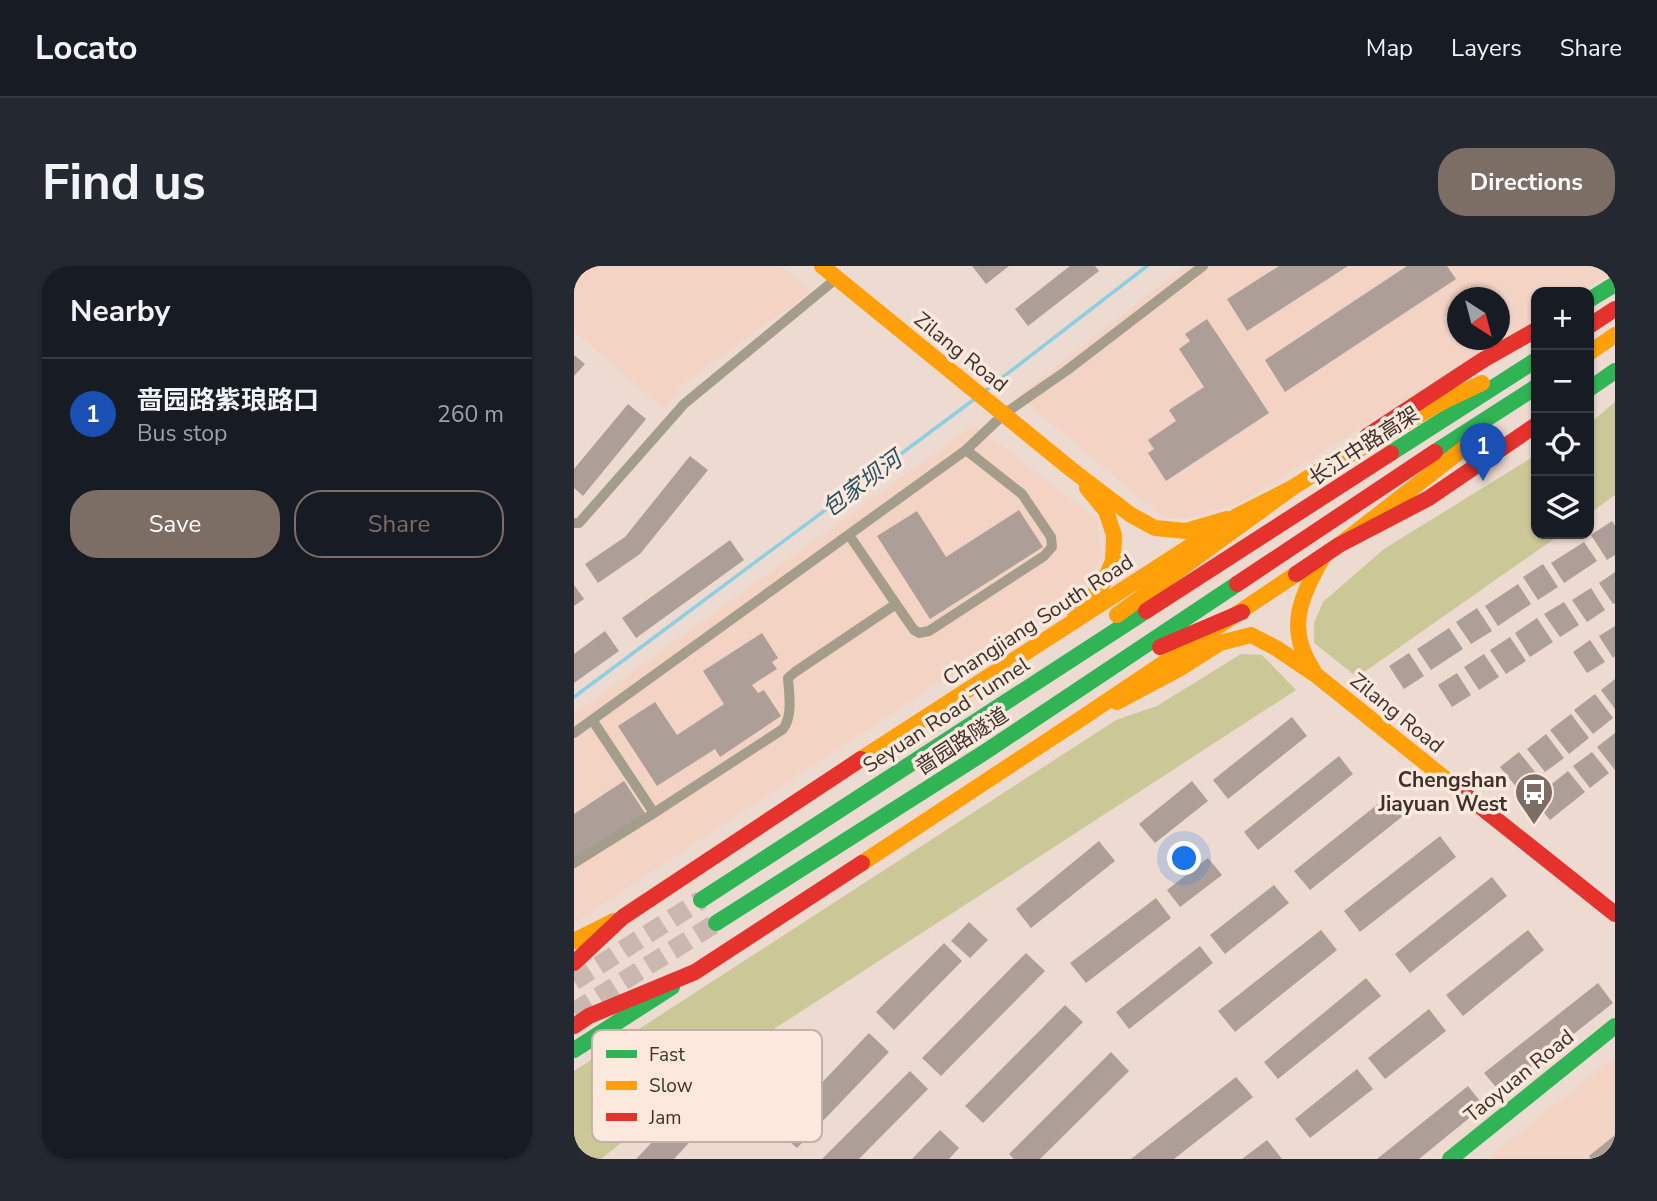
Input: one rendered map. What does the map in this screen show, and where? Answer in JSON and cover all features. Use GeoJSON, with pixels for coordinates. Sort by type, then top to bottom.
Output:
{"type":"FeatureCollection","features":[{"type":"Feature","properties":{"kind":"main road","name":"Zilang Road"},"geometry":{"type":"LineString","coordinates":[[822,266],[1073,470]]}},
{"type":"Feature","properties":{"kind":"main road"},"geometry":{"type":"LineString","coordinates":[[1594,297],[1615,284]]}},
{"type":"Feature","properties":{"kind":"main road"},"geometry":{"type":"LineString","coordinates":[[1594,323],[1615,309]]}},
{"type":"Feature","properties":{"kind":"main road","name":"Changjiang South Road"},"geometry":{"type":"LineString","coordinates":[[574,963],[622,917],[888,741],[1237,516],[1317,473],[1380,426],[1531,333]]}},
{"type":"Feature","properties":{"kind":"main road"},"geometry":{"type":"LineString","coordinates":[[1593,350],[1615,335]]}},
{"type":"Feature","properties":{"kind":"main road"},"geometry":{"type":"LineString","coordinates":[[1317,473],[1442,402],[1531,361]]}},
{"type":"Feature","properties":{"kind":"main road","name":"长江中路高架"},"geometry":{"type":"LineString","coordinates":[[1214,567],[1531,362]]}},
{"type":"Feature","properties":{"kind":"main road"},"geometry":{"type":"LineString","coordinates":[[1594,386],[1615,371]]}},
{"type":"Feature","properties":{"kind":"main road","name":"长江中路高架"},"geometry":{"type":"LineString","coordinates":[[1228,591],[1483,419],[1531,390]]}},
{"type":"Feature","properties":{"kind":"main road"},"geometry":{"type":"LineString","coordinates":[[605,1030],[1323,557],[1531,396]]}},
{"type":"Feature","properties":{"kind":"main road"},"geometry":{"type":"LineString","coordinates":[[1339,545],[1429,498],[1531,428]]}},
{"type":"Feature","properties":{"kind":"main road"},"geometry":{"type":"LineString","coordinates":[[1073,470],[1131,515],[1155,528],[1186,531],[1237,516]]}},
{"type":"Feature","properties":{"kind":"main road"},"geometry":{"type":"LineString","coordinates":[[1067,627],[1104,582],[1113,561],[1114,535],[1106,511],[1073,470]]}},
{"type":"Feature","properties":{"kind":"main road"},"geometry":{"type":"LineString","coordinates":[[811,828],[902,757],[1102,627],[1292,488]]}},
{"type":"Feature","properties":{"kind":"main road"},"geometry":{"type":"LineString","coordinates":[[1316,675],[1301,650],[1297,628],[1301,604],[1323,557]]}},
{"type":"Feature","properties":{"kind":"main road","name":"Seyuan Road Tunnel"},"geometry":{"type":"LineString","coordinates":[[701,900],[1214,567]]}},
{"type":"Feature","properties":{"kind":"main road","name":"啬园路隧道"},"geometry":{"type":"LineString","coordinates":[[716,923],[985,752],[1228,591]]}},
{"type":"Feature","properties":{"kind":"main road"},"geometry":{"type":"LineString","coordinates":[[985,752],[1158,647],[1241,612]]}},
{"type":"Feature","properties":{"kind":"main road","name":"Zilang Road"},"geometry":{"type":"LineString","coordinates":[[1082,718],[1139,691],[1220,643],[1251,635],[1316,675],[1615,914]]}},
{"type":"Feature","properties":{"kind":"main road"},"geometry":{"type":"LineString","coordinates":[[574,941],[622,917]]}},
{"type":"Feature","properties":{"kind":"main road"},"geometry":{"type":"LineString","coordinates":[[574,1026],[589,1016],[695,972]]}},
{"type":"Feature","properties":{"kind":"main road","name":"Taoyuan Road"},"geometry":{"type":"LineString","coordinates":[[1451,1159],[1615,1026]]}},
{"type":"Feature","properties":{"kind":"main road"},"geometry":{"type":"LineString","coordinates":[[574,1050],[592,1038]]}},
{"type":"Feature","properties":{"kind":"street"},"geometry":{"type":"LineString","coordinates":[[574,733],[967,450],[1004,414],[1066,371],[1203,266]]}},
{"type":"Feature","properties":{"kind":"street"},"geometry":{"type":"LineString","coordinates":[[574,523],[579,523],[684,404],[837,278]]}},
{"type":"Feature","properties":{"kind":"street"},"geometry":{"type":"LineString","coordinates":[[849,535],[919,634],[929,631],[1044,556],[1052,547],[1051,537],[1021,494],[967,450]]}},
{"type":"Feature","properties":{"kind":"street"},"geometry":{"type":"LineString","coordinates":[[574,863],[783,729],[787,723],[789,703],[788,678],[896,604]]}},
{"type":"Feature","properties":{"kind":"street"},"geometry":{"type":"LineString","coordinates":[[593,721],[654,813]]}},
{"type":"Feature","properties":{"kind":"shaded area"},"geometry":{"type":"Polygon","coordinates":[[[574,266],[781,266],[811,292],[684,383],[663,409],[574,330],[574,266]]]}},
{"type":"Feature","properties":{"kind":"shaded area"},"geometry":{"type":"Polygon","coordinates":[[[1185,266],[1615,266],[1615,271],[1588,287],[1531,287],[1531,322],[1510,335],[1510,287],[1447,287],[1447,350],[1486,350],[1238,504],[1185,519],[1164,518],[1019,396],[1185,266]]]}},
{"type":"Feature","properties":{"kind":"shaded area"},"geometry":{"type":"Polygon","coordinates":[[[1615,402],[1615,495],[1594,510],[1594,476],[1594,420],[1615,402]]]}},
{"type":"Feature","properties":{"kind":"shaded area"},"geometry":{"type":"Polygon","coordinates":[[[974,425],[1097,519],[1101,555],[1089,583],[574,923],[574,714],[974,425]]]}},
{"type":"Feature","properties":{"kind":"shaded area"},"geometry":{"type":"Polygon","coordinates":[[[1531,458],[1531,539],[1554,539],[1357,677],[1314,643],[1314,623],[1323,602],[1384,549],[1531,458]]]}},
{"type":"Feature","properties":{"kind":"shaded area"},"geometry":{"type":"Polygon","coordinates":[[[1241,654],[1262,655],[1296,690],[772,1030],[637,1030],[1116,720],[1157,706],[1241,654]]]}},
{"type":"Feature","properties":{"kind":"shaded area"},"geometry":{"type":"Polygon","coordinates":[[[1615,1056],[1615,1159],[1487,1159],[1615,1056]]]}},
{"type":"Feature","properties":{"kind":"shaded area"},"geometry":{"type":"Polygon","coordinates":[[[592,1059],[592,1142],[622,1142],[601,1159],[574,1159],[574,1071],[592,1059]]]}},
{"type":"Feature","properties":{"kind":"building"},"geometry":{"type":"Polygon","coordinates":[[[972,266],[1009,266],[986,284],[972,266]]]}},
{"type":"Feature","properties":{"kind":"building"},"geometry":{"type":"Polygon","coordinates":[[[1070,266],[1095,266],[1099,271],[1028,326],[1015,309],[1070,266]]]}},
{"type":"Feature","properties":{"kind":"building"},"geometry":{"type":"Polygon","coordinates":[[[1279,266],[1348,266],[1247,331],[1227,299],[1279,266]]]}},
{"type":"Feature","properties":{"kind":"building"},"geometry":{"type":"Polygon","coordinates":[[[1407,266],[1447,266],[1456,279],[1285,392],[1265,360],[1407,266]]]}},
{"type":"Feature","properties":{"kind":"building"},"geometry":{"type":"Polygon","coordinates":[[[1207,319],[1269,413],[1166,481],[1148,453],[1154,449],[1148,440],[1176,421],[1169,410],[1204,387],[1179,349],[1190,341],[1185,334],[1207,319]]]}},
{"type":"Feature","properties":{"kind":"building"},"geometry":{"type":"Polygon","coordinates":[[[574,355],[585,364],[574,376],[574,355]]]}},
{"type":"Feature","properties":{"kind":"building"},"geometry":{"type":"Polygon","coordinates":[[[628,404],[646,419],[583,496],[574,488],[574,469],[628,404]]]}},
{"type":"Feature","properties":{"kind":"building"},"geometry":{"type":"Polygon","coordinates":[[[690,456],[708,470],[640,554],[598,583],[585,564],[625,537],[690,456]]]}},
{"type":"Feature","properties":{"kind":"building"},"geometry":{"type":"Polygon","coordinates":[[[1019,510],[1043,547],[930,619],[877,536],[917,511],[946,557],[1019,510]]]}},
{"type":"Feature","properties":{"kind":"building"},"geometry":{"type":"Polygon","coordinates":[[[1612,521],[1615,526],[1615,555],[1607,560],[1594,539],[1594,533],[1612,521]]]}},
{"type":"Feature","properties":{"kind":"building"},"geometry":{"type":"Polygon","coordinates":[[[730,540],[744,560],[636,638],[622,618],[730,540]]]}},
{"type":"Feature","properties":{"kind":"building"},"geometry":{"type":"Polygon","coordinates":[[[1584,542],[1597,561],[1564,583],[1551,563],[1584,542]]]}},
{"type":"Feature","properties":{"kind":"building"},"geometry":{"type":"Polygon","coordinates":[[[1543,564],[1558,587],[1538,600],[1523,577],[1543,564]]]}},
{"type":"Feature","properties":{"kind":"building"},"geometry":{"type":"Polygon","coordinates":[[[1615,572],[1615,603],[1613,604],[1599,583],[1615,572]]]}},
{"type":"Feature","properties":{"kind":"building"},"geometry":{"type":"Polygon","coordinates":[[[1518,584],[1531,604],[1498,626],[1485,606],[1518,584]]]}},
{"type":"Feature","properties":{"kind":"building"},"geometry":{"type":"Polygon","coordinates":[[[574,585],[584,599],[574,606],[574,585]]]}},
{"type":"Feature","properties":{"kind":"building"},"geometry":{"type":"Polygon","coordinates":[[[1591,588],[1605,610],[1587,622],[1572,600],[1591,588]]]}},
{"type":"Feature","properties":{"kind":"building"},"geometry":{"type":"Polygon","coordinates":[[[1564,602],[1579,625],[1560,637],[1544,614],[1564,602]]]}},
{"type":"Feature","properties":{"kind":"building"},"geometry":{"type":"Polygon","coordinates":[[[1477,608],[1492,631],[1471,644],[1456,622],[1477,608]]]}},
{"type":"Feature","properties":{"kind":"building"},"geometry":{"type":"Polygon","coordinates":[[[1537,618],[1553,642],[1530,657],[1515,633],[1537,618]]]}},
{"type":"Feature","properties":{"kind":"building"},"geometry":{"type":"Polygon","coordinates":[[[1615,626],[1615,656],[1613,658],[1599,636],[1615,626]]]}},
{"type":"Feature","properties":{"kind":"building"},"geometry":{"type":"Polygon","coordinates":[[[1449,628],[1463,649],[1431,670],[1417,649],[1449,628]]]}},
{"type":"Feature","properties":{"kind":"building"},"geometry":{"type":"Polygon","coordinates":[[[605,631],[619,651],[574,683],[574,654],[605,631]]]}},
{"type":"Feature","properties":{"kind":"building"},"geometry":{"type":"Polygon","coordinates":[[[762,633],[778,658],[772,662],[777,669],[752,685],[758,693],[764,690],[781,716],[720,757],[715,749],[657,786],[618,726],[655,702],[677,735],[724,704],[703,671],[762,633]]]}},
{"type":"Feature","properties":{"kind":"building"},"geometry":{"type":"Polygon","coordinates":[[[1510,637],[1526,661],[1506,674],[1490,650],[1510,637]]]}},
{"type":"Feature","properties":{"kind":"building"},"geometry":{"type":"Polygon","coordinates":[[[1590,640],[1605,662],[1587,673],[1573,652],[1590,640]]]}},
{"type":"Feature","properties":{"kind":"building"},"geometry":{"type":"Polygon","coordinates":[[[1409,653],[1424,676],[1404,689],[1389,666],[1409,653]]]}},
{"type":"Feature","properties":{"kind":"building"},"geometry":{"type":"Polygon","coordinates":[[[1484,654],[1499,677],[1479,690],[1464,667],[1484,654]]]}},
{"type":"Feature","properties":{"kind":"building"},"geometry":{"type":"Polygon","coordinates":[[[1457,673],[1471,695],[1452,707],[1438,685],[1457,673]]]}},
{"type":"Feature","properties":{"kind":"building"},"geometry":{"type":"Polygon","coordinates":[[[1615,679],[1615,709],[1601,690],[1615,679]]]}},
{"type":"Feature","properties":{"kind":"building"},"geometry":{"type":"Polygon","coordinates":[[[1595,694],[1613,718],[1593,734],[1574,710],[1595,694]]]}},
{"type":"Feature","properties":{"kind":"building"},"geometry":{"type":"Polygon","coordinates":[[[1571,714],[1589,738],[1569,754],[1550,730],[1571,714]]]}},
{"type":"Feature","properties":{"kind":"building"},"geometry":{"type":"Polygon","coordinates":[[[1292,717],[1307,736],[1228,799],[1213,780],[1292,717]]]}},
{"type":"Feature","properties":{"kind":"building"},"geometry":{"type":"Polygon","coordinates":[[[1615,733],[1615,770],[1597,747],[1615,733]]]}},
{"type":"Feature","properties":{"kind":"building"},"geometry":{"type":"Polygon","coordinates":[[[1546,734],[1564,758],[1545,772],[1527,749],[1546,734]]]}},
{"type":"Feature","properties":{"kind":"building"},"geometry":{"type":"Polygon","coordinates":[[[1519,752],[1536,773],[1517,788],[1500,767],[1519,752]]]}},
{"type":"Feature","properties":{"kind":"building"},"geometry":{"type":"Polygon","coordinates":[[[1592,752],[1609,773],[1590,788],[1573,766],[1592,752]]]}},
{"type":"Feature","properties":{"kind":"building"},"geometry":{"type":"Polygon","coordinates":[[[1339,756],[1353,774],[1258,850],[1244,832],[1339,756]]]}},
{"type":"Feature","properties":{"kind":"building"},"geometry":{"type":"Polygon","coordinates":[[[1568,771],[1585,792],[1550,820],[1533,799],[1568,771]]]}},
{"type":"Feature","properties":{"kind":"building"},"geometry":{"type":"Polygon","coordinates":[[[624,781],[645,813],[574,858],[574,814],[624,781]]]}},
{"type":"Feature","properties":{"kind":"building"},"geometry":{"type":"Polygon","coordinates":[[[1192,781],[1208,801],[1155,843],[1139,824],[1192,781]]]}},
{"type":"Feature","properties":{"kind":"building"},"geometry":{"type":"Polygon","coordinates":[[[1388,796],[1403,816],[1310,890],[1294,871],[1388,796]]]}},
{"type":"Feature","properties":{"kind":"building"},"geometry":{"type":"Polygon","coordinates":[[[1440,836],[1456,857],[1360,932],[1344,911],[1440,836]]]}},
{"type":"Feature","properties":{"kind":"building"},"geometry":{"type":"Polygon","coordinates":[[[1099,841],[1115,861],[1031,928],[1016,909],[1099,841]]]}},
{"type":"Feature","properties":{"kind":"building"},"geometry":{"type":"Polygon","coordinates":[[[1208,858],[1222,875],[1180,907],[1167,890],[1208,858]]]}},
{"type":"Feature","properties":{"kind":"building"},"geometry":{"type":"Polygon","coordinates":[[[1492,877],[1507,896],[1410,973],[1395,954],[1492,877]]]}},
{"type":"Feature","properties":{"kind":"building"},"geometry":{"type":"Polygon","coordinates":[[[1274,885],[1289,903],[1225,954],[1210,935],[1274,885]]]}},
{"type":"Feature","properties":{"kind":"building"},"geometry":{"type":"Polygon","coordinates":[[[1156,898],[1171,918],[1086,983],[1070,963],[1156,898]]]}},
{"type":"Feature","properties":{"kind":"building"},"geometry":{"type":"Polygon","coordinates":[[[969,922],[988,940],[970,958],[951,941],[969,922]]]}},
{"type":"Feature","properties":{"kind":"building"},"geometry":{"type":"Polygon","coordinates":[[[1321,930],[1337,950],[1235,1032],[1218,1011],[1321,930]]]}},
{"type":"Feature","properties":{"kind":"building"},"geometry":{"type":"Polygon","coordinates":[[[1528,930],[1544,950],[1463,1016],[1446,995],[1528,930]]]}},
{"type":"Feature","properties":{"kind":"building"},"geometry":{"type":"Polygon","coordinates":[[[944,943],[962,961],[894,1030],[876,1012],[944,943]]]}},
{"type":"Feature","properties":{"kind":"building"},"geometry":{"type":"Polygon","coordinates":[[[1200,946],[1213,963],[1129,1029],[1116,1012],[1200,946]]]}},
{"type":"Feature","properties":{"kind":"building"},"geometry":{"type":"Polygon","coordinates":[[[1026,953],[1045,971],[941,1076],[922,1058],[1026,953]]]}},
{"type":"Feature","properties":{"kind":"building"},"geometry":{"type":"Polygon","coordinates":[[[1366,978],[1381,996],[1278,1079],[1264,1062],[1366,978]]]}},
{"type":"Feature","properties":{"kind":"building"},"geometry":{"type":"Polygon","coordinates":[[[1598,983],[1613,1003],[1500,1092],[1484,1073],[1598,983]]]}},
{"type":"Feature","properties":{"kind":"building"},"geometry":{"type":"Polygon","coordinates":[[[1065,1005],[1083,1022],[983,1123],[965,1106],[1065,1005]]]}},
{"type":"Feature","properties":{"kind":"building"},"geometry":{"type":"Polygon","coordinates":[[[1429,1009],[1446,1031],[1385,1079],[1368,1058],[1429,1009]]]}},
{"type":"Feature","properties":{"kind":"building"},"geometry":{"type":"Polygon","coordinates":[[[869,1033],[889,1052],[822,1122],[822,1083],[869,1033]]]}},
{"type":"Feature","properties":{"kind":"building"},"geometry":{"type":"Polygon","coordinates":[[[1111,1052],[1129,1071],[1040,1159],[1014,1159],[1009,1154],[1111,1052]]]}},
{"type":"Feature","properties":{"kind":"building"},"geometry":{"type":"Polygon","coordinates":[[[1357,1069],[1373,1089],[1310,1138],[1295,1119],[1357,1069]]]}},
{"type":"Feature","properties":{"kind":"building"},"geometry":{"type":"Polygon","coordinates":[[[910,1071],[928,1089],[859,1159],[822,1159],[910,1071]]]}},
{"type":"Feature","properties":{"kind":"building"},"geometry":{"type":"Polygon","coordinates":[[[1236,1077],[1253,1097],[1174,1159],[1131,1159],[1236,1077]]]}},
{"type":"Feature","properties":{"kind":"building"},"geometry":{"type":"Polygon","coordinates":[[[1468,1086],[1484,1106],[1419,1159],[1377,1159],[1468,1086]]]}},
{"type":"Feature","properties":{"kind":"building"},"geometry":{"type":"Polygon","coordinates":[[[940,1130],[959,1148],[949,1159],[912,1159],[940,1130]]]}},
{"type":"Feature","properties":{"kind":"building"},"geometry":{"type":"Polygon","coordinates":[[[1615,1135],[1615,1159],[1591,1159],[1589,1156],[1615,1135]]]}},
{"type":"Feature","properties":{"kind":"building"},"geometry":{"type":"Polygon","coordinates":[[[1267,1140],[1282,1159],[1242,1159],[1267,1140]]]}},
{"type":"Feature","properties":{"kind":"building"},"geometry":{"type":"Polygon","coordinates":[[[652,1142],[690,1142],[674,1159],[636,1159],[652,1142]]]}},
{"type":"Feature","properties":{"kind":"building"},"geometry":{"type":"Polygon","coordinates":[[[790,1142],[803,1142],[797,1148],[790,1142]]]}},
{"type":"Feature","properties":{"kind":"waterway","name":"包家坝河"},"geometry":{"type":"LineString","coordinates":[[985,391],[1147,266]]}},
{"type":"Feature","properties":{"kind":"waterway","name":"包家坝河"},"geometry":{"type":"LineString","coordinates":[[574,697],[976,398]]}},
{"type":"Feature","properties":{"kind":"tunnel"},"geometry":{"type":"LineString","coordinates":[[574,981],[701,900]]}},
{"type":"Feature","properties":{"kind":"tunnel"},"geometry":{"type":"LineString","coordinates":[[574,1012],[716,923]]}},
{"type":"Feature","properties":{"kind":"traffic: fast"},"geometry":{"type":"LineString","coordinates":[[1594,297],[1615,284]]}},
{"type":"Feature","properties":{"kind":"traffic: fast"},"geometry":{"type":"LineString","coordinates":[[1391,453],[1531,363]]}},
{"type":"Feature","properties":{"kind":"traffic: fast"},"geometry":{"type":"LineString","coordinates":[[1594,386],[1615,371]]}},
{"type":"Feature","properties":{"kind":"traffic: fast"},"geometry":{"type":"LineString","coordinates":[[1435,452],[1531,390]]}},
{"type":"Feature","properties":{"kind":"traffic: fast"},"geometry":{"type":"LineString","coordinates":[[716,923],[985,752],[1237,584]]}},
{"type":"Feature","properties":{"kind":"traffic: fast"},"geometry":{"type":"LineString","coordinates":[[701,900],[1146,611]]}},
{"type":"Feature","properties":{"kind":"traffic: fast"},"geometry":{"type":"LineString","coordinates":[[605,1030],[672,987]]}},
{"type":"Feature","properties":{"kind":"traffic: fast"},"geometry":{"type":"LineString","coordinates":[[1450,1159],[1615,1026]]}},
{"type":"Feature","properties":{"kind":"traffic: fast"},"geometry":{"type":"LineString","coordinates":[[574,1050],[592,1038]]}},
{"type":"Feature","properties":{"kind":"traffic: slow"},"geometry":{"type":"LineString","coordinates":[[822,266],[1131,515],[1155,528],[1186,531],[1227,519]]}},
{"type":"Feature","properties":{"kind":"traffic: slow"},"geometry":{"type":"LineString","coordinates":[[1593,350],[1615,335]]}},
{"type":"Feature","properties":{"kind":"traffic: slow"},"geometry":{"type":"LineString","coordinates":[[1317,473],[1442,402],[1482,383]]}},
{"type":"Feature","properties":{"kind":"traffic: slow"},"geometry":{"type":"LineString","coordinates":[[1339,545],[1485,432]]}},
{"type":"Feature","properties":{"kind":"traffic: slow"},"geometry":{"type":"LineString","coordinates":[[861,759],[1237,516],[1292,488],[1328,465]]}},
{"type":"Feature","properties":{"kind":"traffic: slow"},"geometry":{"type":"LineString","coordinates":[[1075,617],[1104,582],[1113,561],[1114,535],[1106,511],[1087,488]]}},
{"type":"Feature","properties":{"kind":"traffic: slow"},"geometry":{"type":"LineString","coordinates":[[1117,615],[1292,488]]}},
{"type":"Feature","properties":{"kind":"traffic: slow"},"geometry":{"type":"LineString","coordinates":[[1313,670],[1304,655],[1300,640],[1299,613],[1308,586],[1323,557]]}},
{"type":"Feature","properties":{"kind":"traffic: slow"},"geometry":{"type":"LineString","coordinates":[[862,863],[1296,574]]}},
{"type":"Feature","properties":{"kind":"traffic: slow"},"geometry":{"type":"LineString","coordinates":[[1117,702],[1179,669],[1220,643],[1251,635],[1316,675],[1453,785]]}},
{"type":"Feature","properties":{"kind":"traffic: slow"},"geometry":{"type":"LineString","coordinates":[[574,941],[614,921]]}},
{"type":"Feature","properties":{"kind":"traffic: jam"},"geometry":{"type":"LineString","coordinates":[[1594,323],[1615,309]]}},
{"type":"Feature","properties":{"kind":"traffic: jam"},"geometry":{"type":"LineString","coordinates":[[1367,436],[1483,360],[1531,333]]}},
{"type":"Feature","properties":{"kind":"traffic: jam"},"geometry":{"type":"LineString","coordinates":[[1296,574],[1339,545],[1429,498],[1531,428]]}},
{"type":"Feature","properties":{"kind":"traffic: jam"},"geometry":{"type":"LineString","coordinates":[[1237,584],[1435,452]]}},
{"type":"Feature","properties":{"kind":"traffic: jam"},"geometry":{"type":"LineString","coordinates":[[1146,611],[1391,453]]}},
{"type":"Feature","properties":{"kind":"traffic: jam"},"geometry":{"type":"LineString","coordinates":[[1160,647],[1242,612]]}},
{"type":"Feature","properties":{"kind":"traffic: jam"},"geometry":{"type":"LineString","coordinates":[[574,963],[623,917],[861,759]]}},
{"type":"Feature","properties":{"kind":"traffic: jam"},"geometry":{"type":"LineString","coordinates":[[1453,785],[1615,914]]}},
{"type":"Feature","properties":{"kind":"traffic: jam"},"geometry":{"type":"LineString","coordinates":[[574,1026],[589,1016],[695,972],[862,863]]}},
{"type":"Feature","properties":{"kind":"place","name":"啬园路紫琅路口"},"geometry":{"type":"Point","coordinates":[1483,481]}},
{"type":"Feature","properties":{"kind":"place","name":"Chengshan Jiayuan West"},"geometry":{"type":"Point","coordinates":[1534,826]}}]}
